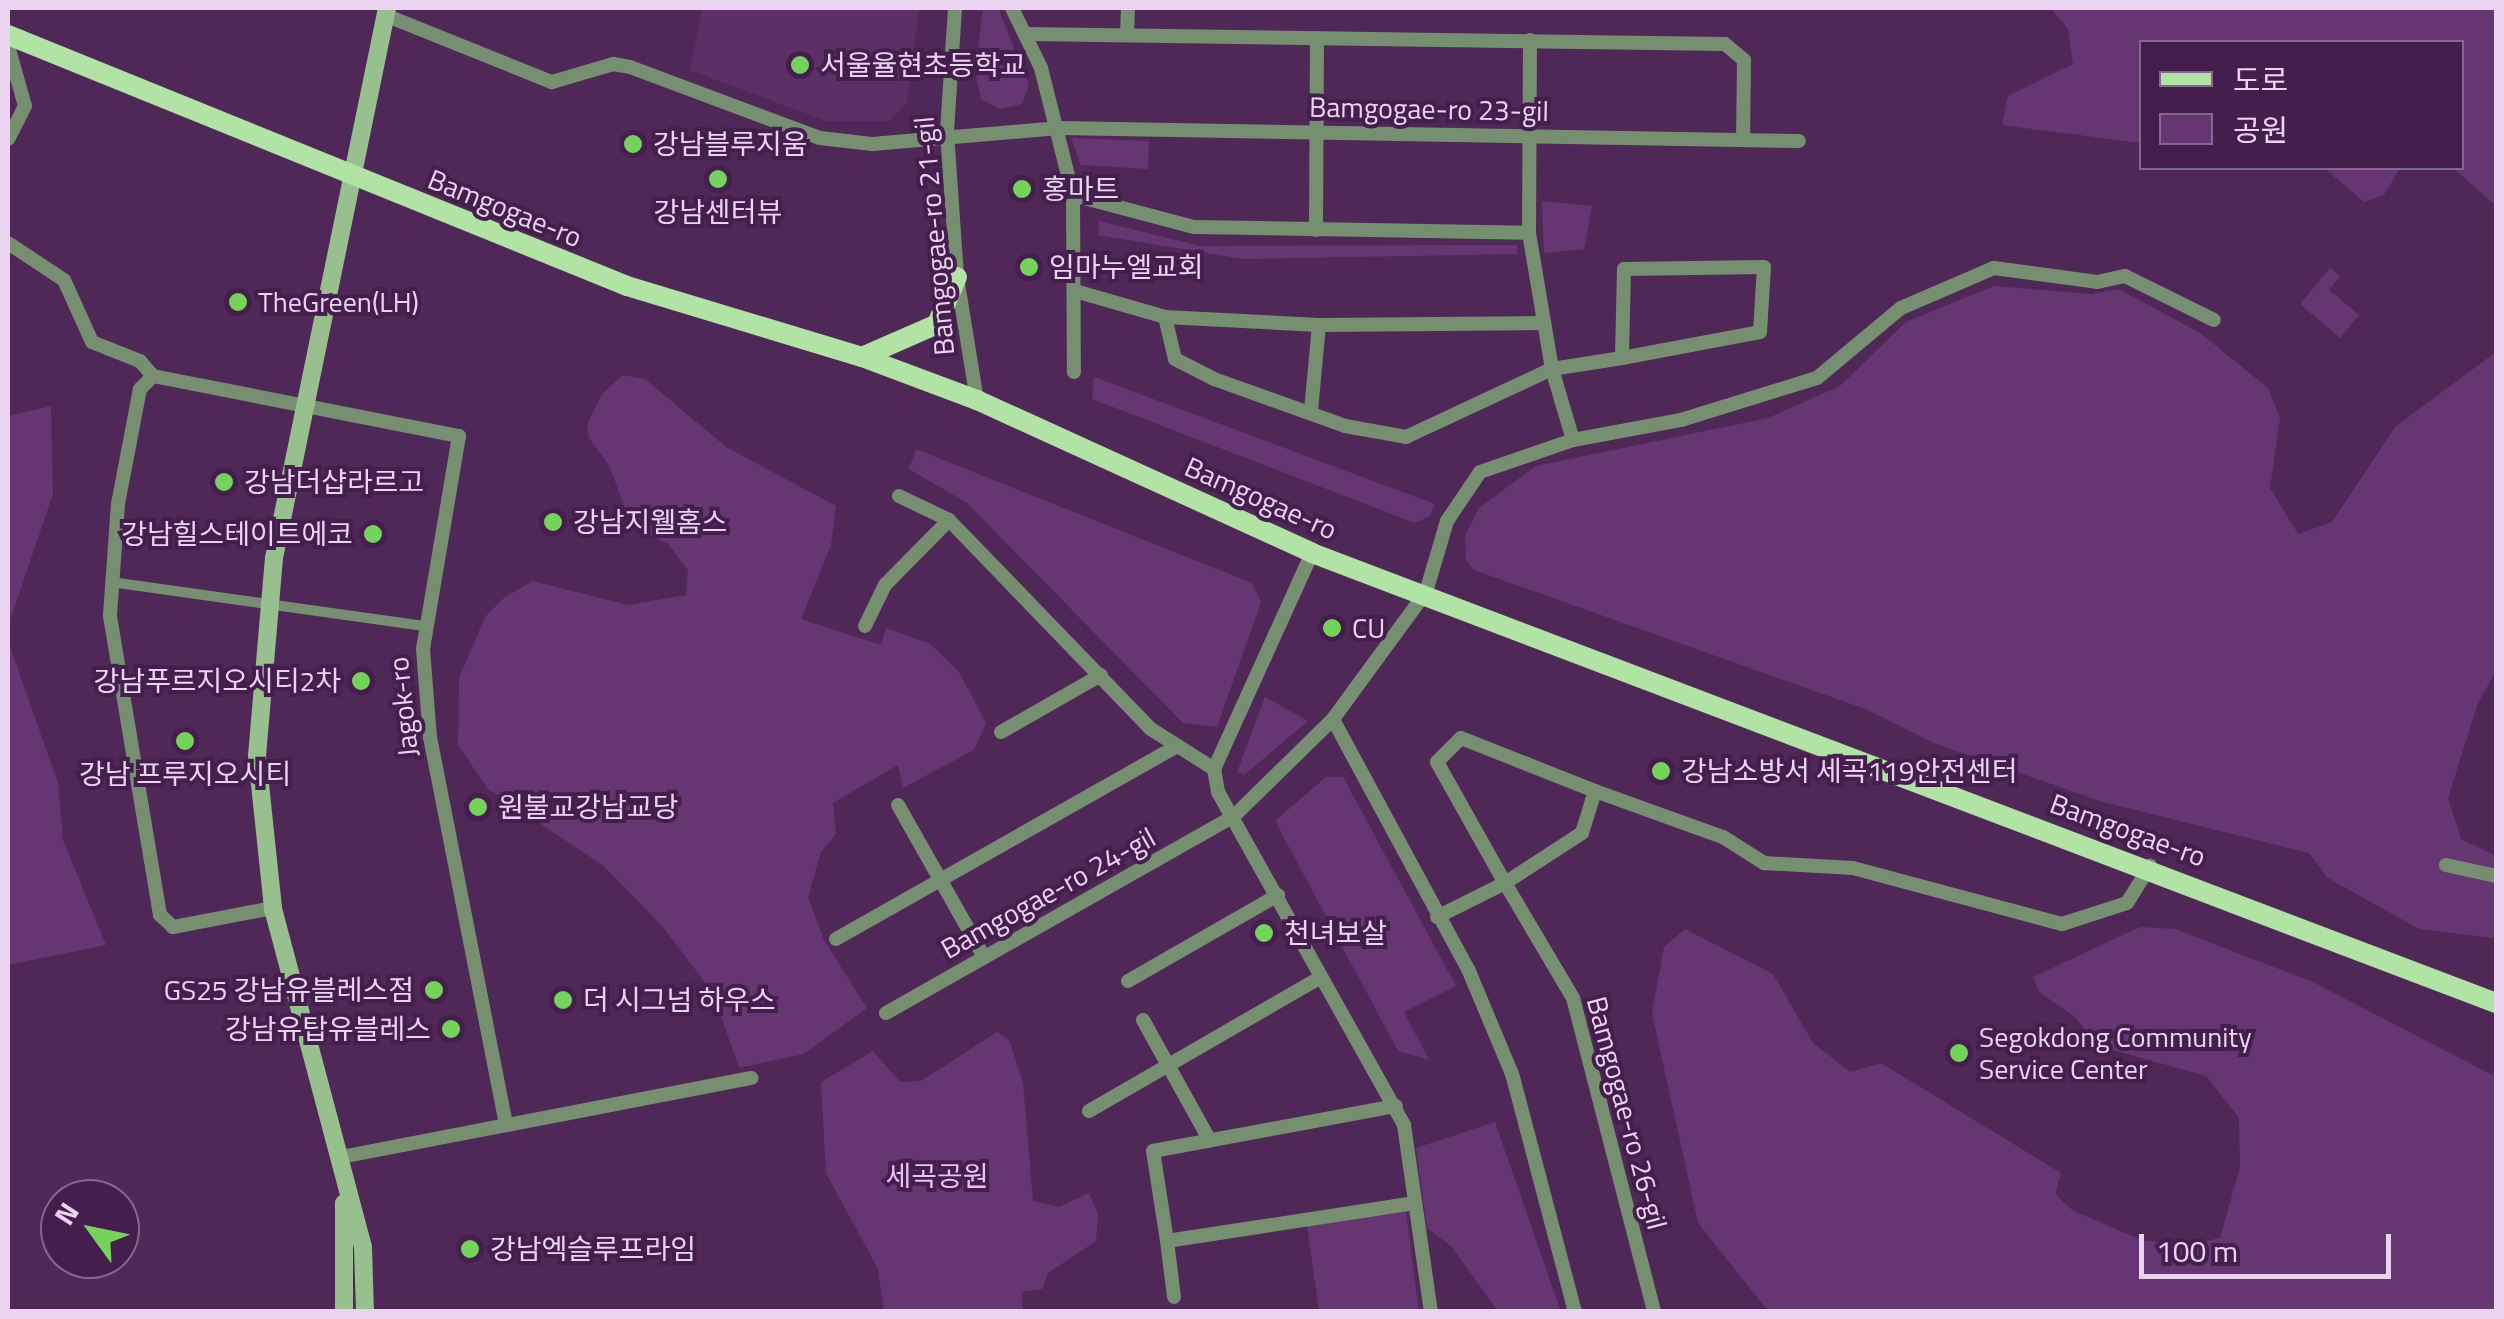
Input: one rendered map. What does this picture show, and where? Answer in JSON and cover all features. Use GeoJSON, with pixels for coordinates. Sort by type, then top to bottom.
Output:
{"type":"FeatureCollection","features":[{"type":"Feature","properties":{"kind":"main road"},"geometry":{"type":"LineString","coordinates":[[365,1312],[363,1247],[274,908],[257,756],[267,605],[386,11]]}},
{"type":"Feature","properties":{"kind":"main road","name":"Bamgogae-ro"},"geometry":{"type":"LineString","coordinates":[[8,35],[627,286],[862,356],[977,400],[1312,553],[1426,592],[2150,866],[2496,1003]]}},
{"type":"Feature","properties":{"kind":"main road"},"geometry":{"type":"LineString","coordinates":[[862,356],[936,324],[957,277]]}},
{"type":"Feature","properties":{"kind":"main road"},"geometry":{"type":"LineString","coordinates":[[342,1158],[344,1312]]}},
{"type":"Feature","properties":{"kind":"street","name":"Bamgogae-ro 21-gil"},"geometry":{"type":"LineString","coordinates":[[955,8],[947,134],[957,277],[977,400]]}},
{"type":"Feature","properties":{"kind":"street"},"geometry":{"type":"LineString","coordinates":[[1012,8],[1026,34],[1059,128],[1072,194],[1074,372]]}},
{"type":"Feature","properties":{"kind":"street"},"geometry":{"type":"LineString","coordinates":[[1127,35],[1128,8]]}},
{"type":"Feature","properties":{"kind":"street","name":"Bamgogae-ro 23-gil"},"geometry":{"type":"LineString","coordinates":[[386,11],[552,82],[613,64],[820,138],[872,144],[947,134],[1059,128],[1799,140]]}},
{"type":"Feature","properties":{"kind":"street"},"geometry":{"type":"LineString","coordinates":[[1026,34],[1725,44],[1744,60],[1743,138]]}},
{"type":"Feature","properties":{"kind":"street"},"geometry":{"type":"LineString","coordinates":[[1316,38],[1316,230]]}},
{"type":"Feature","properties":{"kind":"street"},"geometry":{"type":"LineString","coordinates":[[1530,40],[1529,233],[1552,369],[1573,440]]}},
{"type":"Feature","properties":{"kind":"street"},"geometry":{"type":"LineString","coordinates":[[8,46],[25,106],[8,139]]}},
{"type":"Feature","properties":{"kind":"street"},"geometry":{"type":"LineString","coordinates":[[1072,194],[1194,227],[1529,233]]}},
{"type":"Feature","properties":{"kind":"street"},"geometry":{"type":"LineString","coordinates":[[8,243],[64,280],[92,342],[140,361],[153,376],[306,403]]}},
{"type":"Feature","properties":{"kind":"street"},"geometry":{"type":"LineString","coordinates":[[1164,317],[1175,359],[1345,426],[1406,437],[1552,369],[1622,358],[1760,332],[1764,267],[1624,270],[1622,358]]}},
{"type":"Feature","properties":{"kind":"street"},"geometry":{"type":"LineString","coordinates":[[1575,1312],[1512,1074],[1437,917],[1333,719],[1426,592],[1447,521],[1480,472],[1573,440],[1681,420],[1817,378],[1902,308],[1994,268],[2098,282],[2124,276],[2214,320]]}},
{"type":"Feature","properties":{"kind":"street"},"geometry":{"type":"LineString","coordinates":[[1076,291],[1164,317],[1319,325],[1543,324]]}},
{"type":"Feature","properties":{"kind":"street"},"geometry":{"type":"LineString","coordinates":[[1311,411],[1319,325]]}},
{"type":"Feature","properties":{"kind":"street"},"geometry":{"type":"LineString","coordinates":[[153,376],[140,390],[111,582],[110,614],[160,915],[173,927],[274,908]]}},
{"type":"Feature","properties":{"kind":"street","name":"Jagok-ro"},"geometry":{"type":"LineString","coordinates":[[306,403],[459,436],[426,626],[430,737],[506,1125]]}},
{"type":"Feature","properties":{"kind":"street"},"geometry":{"type":"LineString","coordinates":[[899,496],[949,520],[1172,748],[1214,769]]}},
{"type":"Feature","properties":{"kind":"street"},"geometry":{"type":"LineString","coordinates":[[865,626],[886,585],[949,520]]}},
{"type":"Feature","properties":{"kind":"street"},"geometry":{"type":"LineString","coordinates":[[1312,553],[1214,769],[1218,792],[1396,1106],[1409,1145],[1431,1312]]}},
{"type":"Feature","properties":{"kind":"street"},"geometry":{"type":"LineString","coordinates":[[111,582],[426,626]]}},
{"type":"Feature","properties":{"kind":"street"},"geometry":{"type":"LineString","coordinates":[[1001,732],[1101,675]]}},
{"type":"Feature","properties":{"kind":"street","name":"Bamgogae-ro 24-gil"},"geometry":{"type":"LineString","coordinates":[[886,1012],[1233,817],[1333,719]]}},
{"type":"Feature","properties":{"kind":"street","name":"Bamgogae-ro 26-gil"},"geometry":{"type":"LineString","coordinates":[[1595,790],[1461,738],[1437,762],[1573,998],[1654,1312]]}},
{"type":"Feature","properties":{"kind":"street"},"geometry":{"type":"LineString","coordinates":[[836,939],[1172,748]]}},
{"type":"Feature","properties":{"kind":"street"},"geometry":{"type":"LineString","coordinates":[[1437,917],[1505,883],[1582,833],[1595,790],[1723,837],[1764,863],[1852,868],[2062,924],[2127,903],[2150,866]]}},
{"type":"Feature","properties":{"kind":"street"},"geometry":{"type":"LineString","coordinates":[[898,805],[984,957]]}},
{"type":"Feature","properties":{"kind":"street"},"geometry":{"type":"LineString","coordinates":[[2446,865],[2496,876]]}},
{"type":"Feature","properties":{"kind":"street"},"geometry":{"type":"LineString","coordinates":[[1128,981],[1278,895]]}},
{"type":"Feature","properties":{"kind":"street"},"geometry":{"type":"LineString","coordinates":[[1089,1111],[1321,977]]}},
{"type":"Feature","properties":{"kind":"street"},"geometry":{"type":"LineString","coordinates":[[1144,1020],[1210,1141]]}},
{"type":"Feature","properties":{"kind":"street"},"geometry":{"type":"LineString","coordinates":[[342,1158],[750,1078]]}},
{"type":"Feature","properties":{"kind":"street"},"geometry":{"type":"LineString","coordinates":[[1174,1297],[1154,1151],[1396,1106]]}},
{"type":"Feature","properties":{"kind":"street"},"geometry":{"type":"LineString","coordinates":[[1168,1241],[1415,1202]]}},
{"type":"Feature","properties":{"kind":"shaded area","name":"서울율현초등학교"},"geometry":{"type":"Polygon","coordinates":[[[702,8],[919,8],[907,103],[889,121],[826,121],[690,70],[702,8]]]}},
{"type":"Feature","properties":{"kind":"green space"},"geometry":{"type":"Polygon","coordinates":[[[998,8],[1029,85],[1022,104],[1000,109],[981,99],[975,70],[983,10],[998,8]]]}},
{"type":"Feature","properties":{"kind":"green space"},"geometry":{"type":"Polygon","coordinates":[[[2051,8],[2496,8],[2496,206],[2455,170],[2464,170],[2464,40],[2139,40],[2139,143],[2002,125],[2008,96],[2073,64],[2068,29],[2051,8]]]}},
{"type":"Feature","properties":{"kind":"green space"},"geometry":{"type":"Polygon","coordinates":[[[1071,138],[1149,141],[1148,169],[1081,165],[1071,138]]]}},
{"type":"Feature","properties":{"kind":"green space"},"geometry":{"type":"Polygon","coordinates":[[[2326,170],[2399,170],[2384,195],[2364,202],[2326,170]]]}},
{"type":"Feature","properties":{"kind":"green space"},"geometry":{"type":"Polygon","coordinates":[[[1542,201],[1592,206],[1584,249],[1544,253],[1542,201]]]}},
{"type":"Feature","properties":{"kind":"green space"},"geometry":{"type":"Polygon","coordinates":[[[1099,221],[1200,246],[1517,245],[1518,254],[1243,259],[1098,235],[1099,221]]]}},
{"type":"Feature","properties":{"kind":"green space"},"geometry":{"type":"Polygon","coordinates":[[[2330,268],[2340,276],[2329,290],[2359,315],[2340,338],[2300,304],[2330,268]]]}},
{"type":"Feature","properties":{"kind":"green space"},"geometry":{"type":"Polygon","coordinates":[[[1994,286],[2091,294],[2119,289],[2200,333],[2268,388],[2280,418],[2270,488],[2298,534],[2332,522],[2395,427],[2496,352],[2496,671],[2478,703],[2448,798],[2461,839],[2496,856],[2494,938],[2419,929],[2328,878],[2309,853],[2103,802],[1934,743],[1868,710],[1474,570],[1466,560],[1465,536],[1479,508],[1536,466],[1768,418],[1840,386],[1906,322],[1994,286]]]}},
{"type":"Feature","properties":{"kind":"green space"},"geometry":{"type":"Polygon","coordinates":[[[623,375],[645,379],[726,447],[836,506],[831,545],[801,619],[881,645],[886,628],[930,644],[959,672],[986,723],[974,750],[903,788],[898,765],[833,803],[836,834],[821,852],[808,897],[824,940],[867,1008],[804,1054],[739,1068],[713,993],[663,927],[604,866],[488,789],[458,745],[459,678],[485,617],[505,597],[533,581],[628,605],[686,595],[688,570],[668,544],[631,525],[610,467],[589,438],[587,425],[602,394],[623,375]]]}},
{"type":"Feature","properties":{"kind":"green space"},"geometry":{"type":"Polygon","coordinates":[[[1094,377],[1435,504],[1430,516],[1415,523],[1092,399],[1094,377]]]}},
{"type":"Feature","properties":{"kind":"green space"},"geometry":{"type":"Polygon","coordinates":[[[51,406],[53,494],[8,626],[8,416],[51,406]]]}},
{"type":"Feature","properties":{"kind":"green space"},"geometry":{"type":"Polygon","coordinates":[[[916,449],[1252,583],[1261,602],[1217,727],[1183,723],[967,503],[909,469],[916,449]]]}},
{"type":"Feature","properties":{"kind":"green space"},"geometry":{"type":"Polygon","coordinates":[[[8,641],[58,783],[63,840],[106,945],[8,965],[8,641]]]}},
{"type":"Feature","properties":{"kind":"green space"},"geometry":{"type":"Polygon","coordinates":[[[1265,697],[1308,721],[1244,775],[1237,772],[1265,697]]]}},
{"type":"Feature","properties":{"kind":"green space"},"geometry":{"type":"Polygon","coordinates":[[[1326,777],[1343,777],[1456,986],[1404,1012],[1429,1060],[1398,1051],[1275,821],[1326,777]]]}},
{"type":"Feature","properties":{"kind":"green space"},"geometry":{"type":"Polygon","coordinates":[[[2140,927],[2175,929],[2313,982],[2496,1077],[2496,1311],[1768,1311],[1698,1223],[1652,1013],[1664,947],[1685,929],[1773,974],[1813,1043],[1850,1072],[1881,1063],[2061,1173],[2055,1194],[2072,1210],[2141,1240],[2184,1246],[2220,1238],[2240,1167],[2239,1118],[2206,1076],[2099,1046],[2075,1017],[2039,992],[2033,977],[2140,927]]]}},
{"type":"Feature","properties":{"kind":"green space","name":"세곡공원"},"geometry":{"type":"Polygon","coordinates":[[[997,1032],[1009,1040],[1023,1083],[1033,1201],[1059,1207],[1089,1193],[1098,1214],[1096,1241],[1048,1273],[1042,1289],[1022,1292],[1023,1311],[884,1311],[878,1269],[826,1173],[821,1082],[873,1051],[900,1082],[921,1081],[997,1032]]]}},
{"type":"Feature","properties":{"kind":"green space"},"geometry":{"type":"Polygon","coordinates":[[[1495,1122],[1561,1311],[1498,1311],[1452,1247],[1427,1228],[1416,1148],[1495,1122]]]}},
{"type":"Feature","properties":{"kind":"green space"},"geometry":{"type":"Polygon","coordinates":[[[1406,1212],[1419,1311],[1319,1311],[1307,1226],[1406,1212]]]}},
{"type":"Feature","properties":{"kind":"place","name":"서울율현초등학교"},"geometry":{"type":"Point","coordinates":[800,65]}},
{"type":"Feature","properties":{"kind":"place","name":"강남블루지움"},"geometry":{"type":"Point","coordinates":[633,144]}},
{"type":"Feature","properties":{"kind":"place","name":"강남센터뷰"},"geometry":{"type":"Point","coordinates":[718,179]}},
{"type":"Feature","properties":{"kind":"place","name":"홍마트"},"geometry":{"type":"Point","coordinates":[1022,189]}},
{"type":"Feature","properties":{"kind":"place","name":"임마누엘교회"},"geometry":{"type":"Point","coordinates":[1029,267]}},
{"type":"Feature","properties":{"kind":"place","name":"TheGreen(LH)"},"geometry":{"type":"Point","coordinates":[238,302]}},
{"type":"Feature","properties":{"kind":"place","name":"강남더샵라르고"},"geometry":{"type":"Point","coordinates":[224,482]}},
{"type":"Feature","properties":{"kind":"place","name":"강남지웰홈스"},"geometry":{"type":"Point","coordinates":[553,522]}},
{"type":"Feature","properties":{"kind":"place","name":"강남힐스테이트에코"},"geometry":{"type":"Point","coordinates":[373,534]}},
{"type":"Feature","properties":{"kind":"place","name":"CU"},"geometry":{"type":"Point","coordinates":[1332,628]}},
{"type":"Feature","properties":{"kind":"place","name":"강남푸르지오시티2차"},"geometry":{"type":"Point","coordinates":[361,681]}},
{"type":"Feature","properties":{"kind":"place","name":"강남 프루지오시티"},"geometry":{"type":"Point","coordinates":[185,741]}},
{"type":"Feature","properties":{"kind":"place","name":"강남소방서 세곡119안전센터"},"geometry":{"type":"Point","coordinates":[1661,771]}},
{"type":"Feature","properties":{"kind":"place","name":"원불교강남교당"},"geometry":{"type":"Point","coordinates":[478,807]}},
{"type":"Feature","properties":{"kind":"place","name":"천녀보살"},"geometry":{"type":"Point","coordinates":[1264,933]}},
{"type":"Feature","properties":{"kind":"place","name":"GS25 강남유블레스점"},"geometry":{"type":"Point","coordinates":[434,990]}},
{"type":"Feature","properties":{"kind":"place","name":"더 시그넘 하우스"},"geometry":{"type":"Point","coordinates":[563,1000]}},
{"type":"Feature","properties":{"kind":"place","name":"강남유탑유블레스"},"geometry":{"type":"Point","coordinates":[451,1029]}},
{"type":"Feature","properties":{"kind":"place","name":"Segokdong Community Service Center"},"geometry":{"type":"Point","coordinates":[1959,1053]}},
{"type":"Feature","properties":{"kind":"place","name":"강남엑슬루프라임"},"geometry":{"type":"Point","coordinates":[470,1249]}}]}
